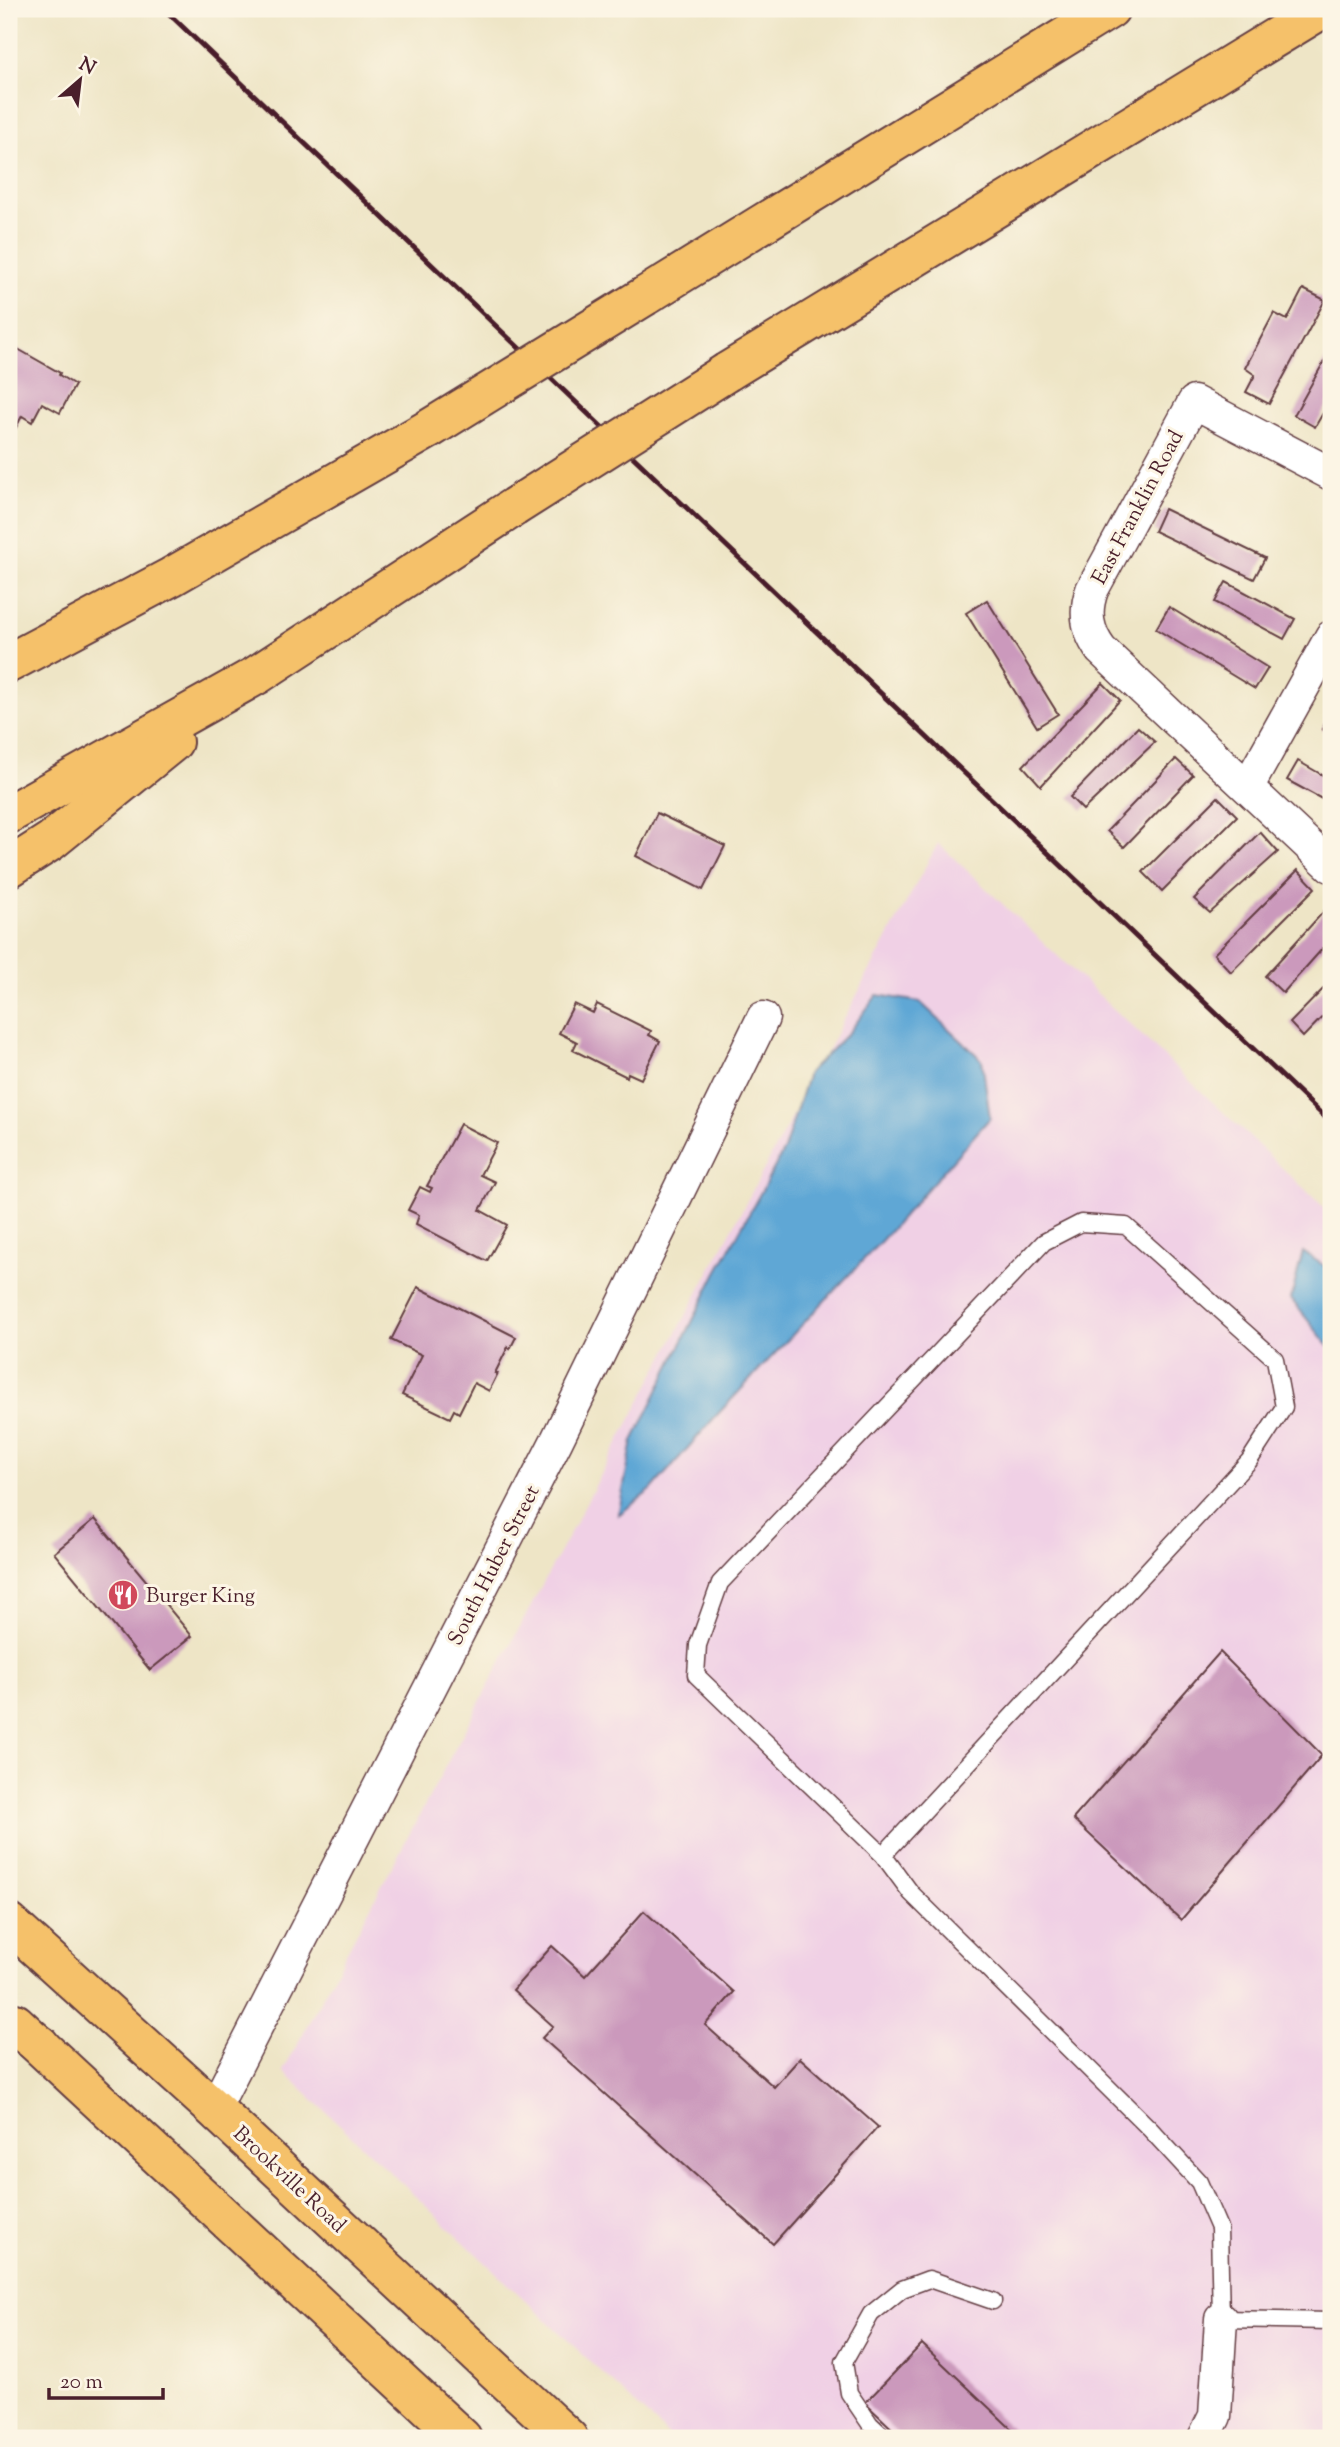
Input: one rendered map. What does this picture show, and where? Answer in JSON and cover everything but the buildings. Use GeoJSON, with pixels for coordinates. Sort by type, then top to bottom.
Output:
{"type":"FeatureCollection","features":[{"type":"Feature","properties":{"kind":"main road"},"geometry":{"type":"LineString","coordinates":[[9,663],[171,577],[429,429],[1110,9]]}},
{"type":"Feature","properties":{"kind":"main road"},"geometry":{"type":"LineString","coordinates":[[9,814],[257,675],[727,372],[1322,9]]}},
{"type":"Feature","properties":{"kind":"main road"},"geometry":{"type":"LineString","coordinates":[[9,680],[171,577]]}},
{"type":"Feature","properties":{"kind":"main road"},"geometry":{"type":"LineString","coordinates":[[9,868],[51,841],[257,675]]}},
{"type":"Feature","properties":{"kind":"main road","name":"Brookville Road"},"geometry":{"type":"LineString","coordinates":[[9,1923],[214,2109],[568,2438]]}},
{"type":"Feature","properties":{"kind":"main road"},"geometry":{"type":"LineString","coordinates":[[9,2017],[462,2438]]}},
{"type":"Feature","properties":{"kind":"main road"},"geometry":{"type":"LineString","coordinates":[[9,2022],[40,2045]]}},
{"type":"Feature","properties":{"kind":"street","name":"East Franklin Road"},"geometry":{"type":"LineString","coordinates":[[1331,474],[1194,402],[1089,598],[1087,607],[1089,631],[1101,650],[1331,866]]}},
{"type":"Feature","properties":{"kind":"street"},"geometry":{"type":"LineString","coordinates":[[1248,786],[1331,637]]}},
{"type":"Feature","properties":{"kind":"street","name":"South Huber Street"},"geometry":{"type":"LineString","coordinates":[[214,2109],[556,1442],[763,1018]]}},
{"type":"Feature","properties":{"kind":"street"},"geometry":{"type":"LineString","coordinates":[[1204,2438],[1215,2416],[1222,2319]]}},
{"type":"Feature","properties":{"kind":"lane"},"geometry":{"type":"LineString","coordinates":[[883,1855],[1249,1461],[1284,1407],[1275,1359],[1126,1226],[1081,1223],[1044,1242],[720,1583],[698,1645],[696,1675],[883,1855],[911,1893],[1150,2129],[1199,2182],[1219,2228],[1222,2319],[1331,2321]]}},
{"type":"Feature","properties":{"kind":"lane"},"geometry":{"type":"LineString","coordinates":[[886,2438],[870,2424],[849,2393],[845,2362],[871,2314],[902,2289],[929,2279],[993,2301]]}},
{"type":"Feature","properties":{"kind":"shaded area"},"geometry":{"type":"Polygon","coordinates":[[[938,843],[1331,1214],[1331,2438],[671,2438],[283,2071],[938,843]]]}},
{"type":"Feature","properties":{"kind":"water"},"geometry":{"type":"Polygon","coordinates":[[[877,995],[920,1002],[982,1060],[990,1118],[881,1241],[715,1417],[651,1490],[618,1515],[633,1441],[716,1274],[784,1150],[808,1073],[850,1031],[877,995]]]}},
{"type":"Feature","properties":{"kind":"water"},"geometry":{"type":"Polygon","coordinates":[[[1303,1252],[1331,1270],[1331,1349],[1291,1299],[1303,1252]]]}},
{"type":"Feature","properties":{"kind":"railway"},"geometry":{"type":"LineString","coordinates":[[164,9],[1331,1123]]}},
{"type":"Feature","properties":{"kind":"place","name":"Burger King"},"geometry":{"type":"Point","coordinates":[123,1595]}}]}
